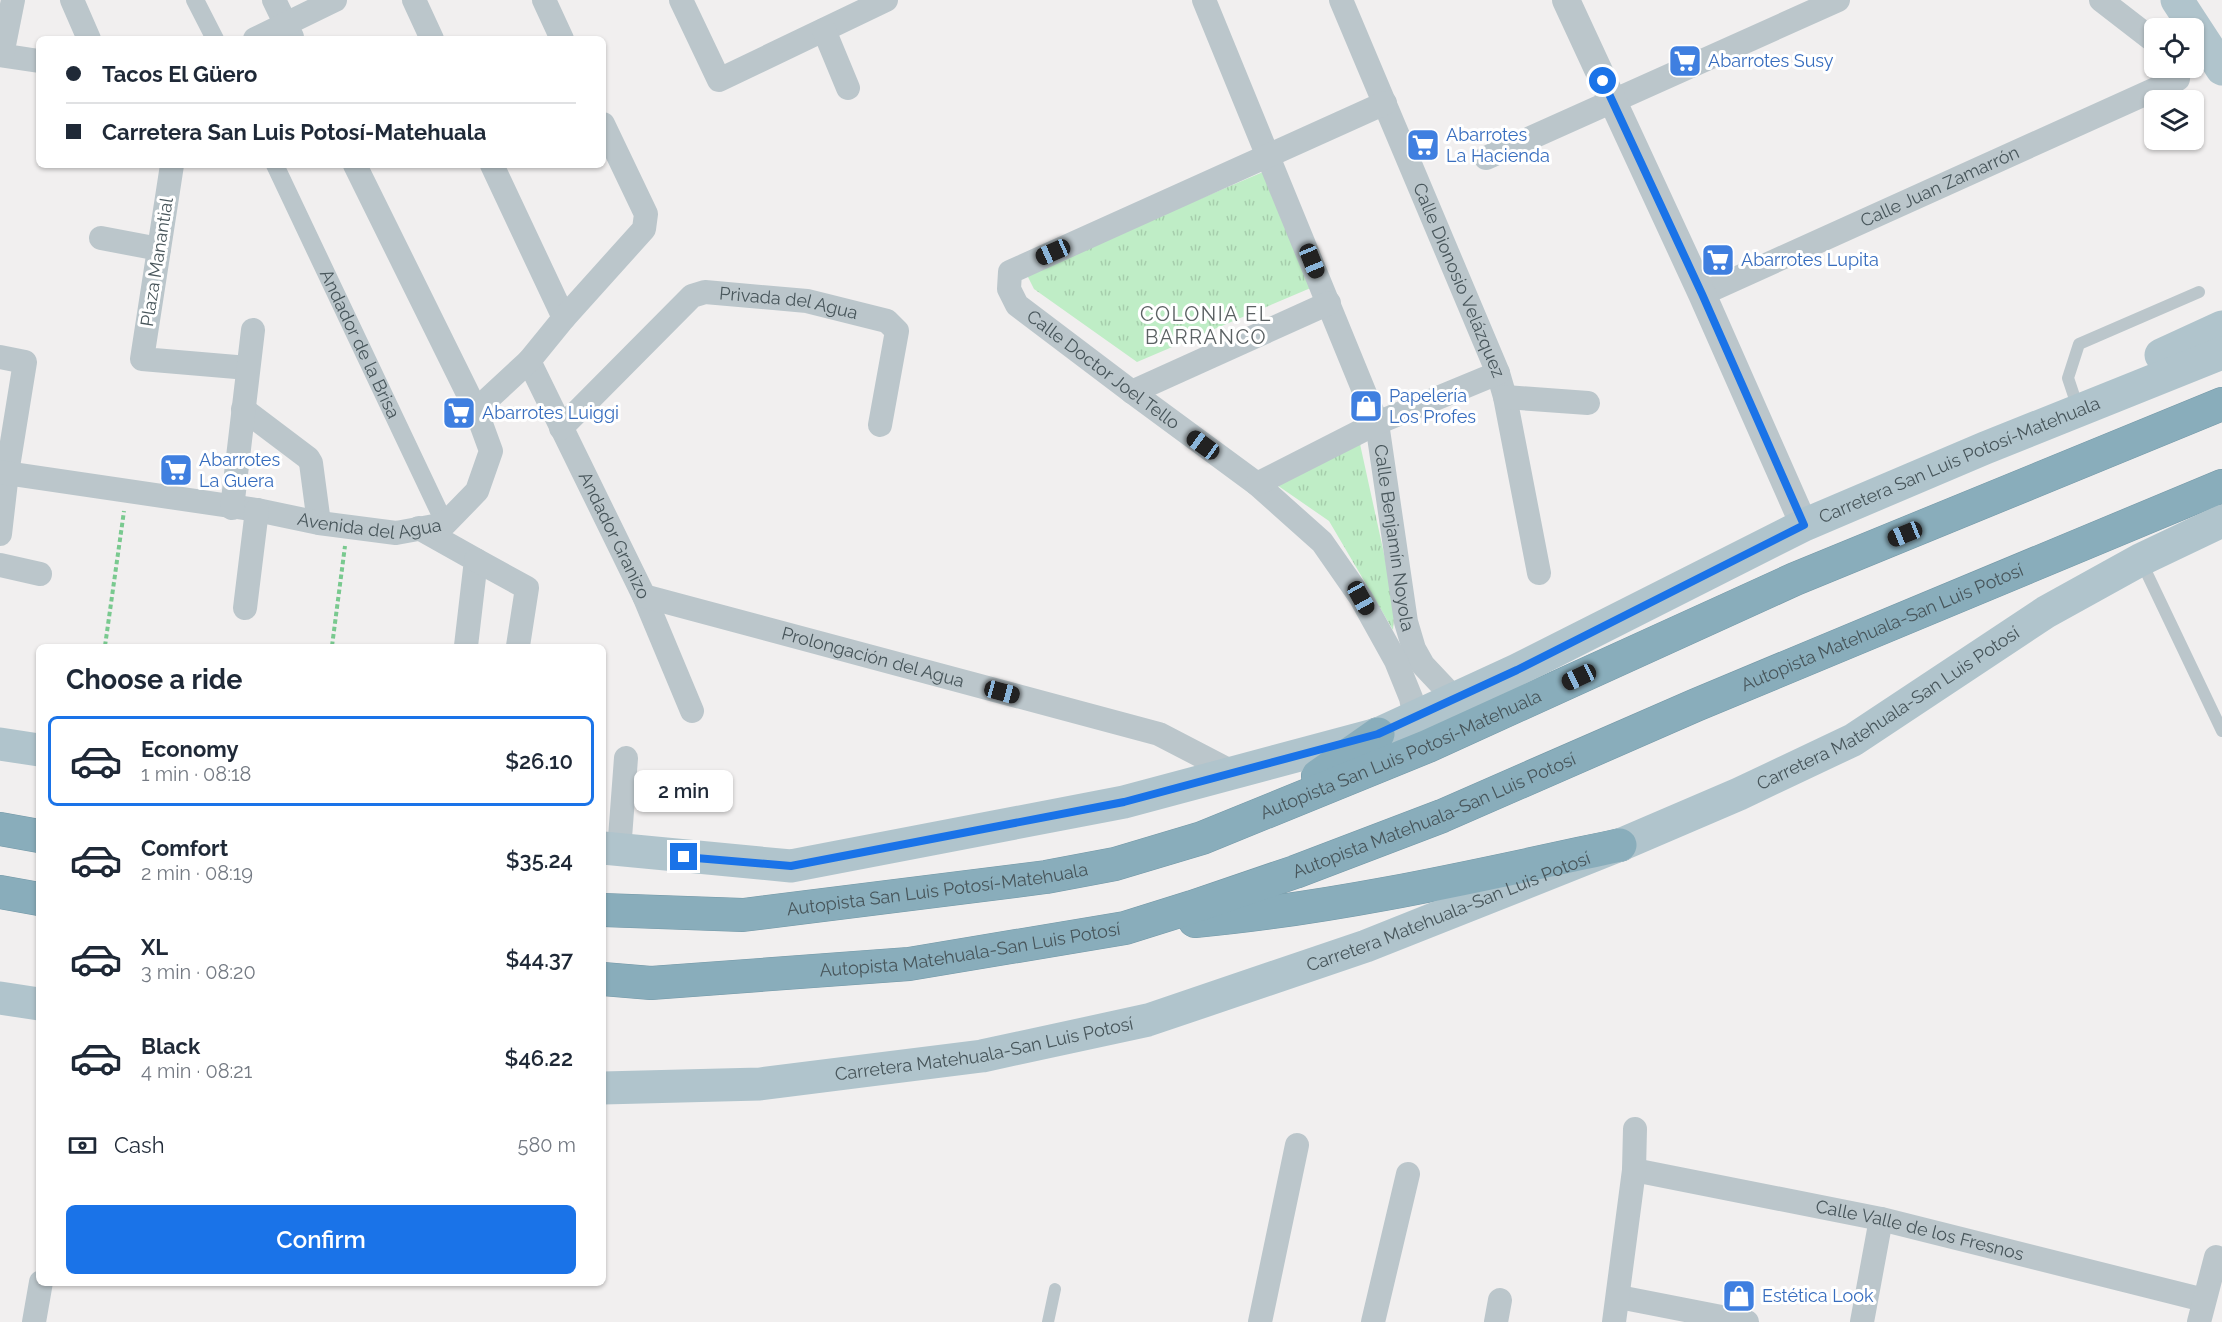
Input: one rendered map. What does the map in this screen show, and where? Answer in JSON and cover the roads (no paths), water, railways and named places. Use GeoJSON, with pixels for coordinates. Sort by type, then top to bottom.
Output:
{"type":"FeatureCollection","features":[{"type":"Feature","properties":{"kind":"highway","name":"Autopista San Luis Potosí-Matehuala"},"geometry":{"type":"LineString","coordinates":[[606,910],[743,915],[1046,877],[1115,864],[1202,838],[1428,746],[1794,579],[2218,406]]}},
{"type":"Feature","properties":{"kind":"highway","name":"Autopista Matehuala-San Luis Potosí"},"geometry":{"type":"LineString","coordinates":[[606,979],[651,983],[909,963],[1125,928],[1295,872],[1442,816],[1696,705],[2222,486]]}},
{"type":"Feature","properties":{"kind":"highway"},"geometry":{"type":"LineString","coordinates":[[1268,811],[1378,734]]}},
{"type":"Feature","properties":{"kind":"highway"},"geometry":{"type":"LineString","coordinates":[[0,829],[36,835]]}},
{"type":"Feature","properties":{"kind":"highway"},"geometry":{"type":"LineString","coordinates":[[1125,928],[1210,920],[1331,903],[1517,867],[1620,844]]}},
{"type":"Feature","properties":{"kind":"highway"},"geometry":{"type":"LineString","coordinates":[[0,892],[36,898]]}},
{"type":"Feature","properties":{"kind":"highway"},"geometry":{"type":"LineString","coordinates":[[606,991],[651,983]]}},
{"type":"Feature","properties":{"kind":"main road"},"geometry":{"type":"LineString","coordinates":[[2177,0],[2222,69]]}},
{"type":"Feature","properties":{"kind":"main road"},"geometry":{"type":"LineString","coordinates":[[2196,0],[2222,39]]}},
{"type":"Feature","properties":{"kind":"main road"},"geometry":{"type":"LineString","coordinates":[[1985,448],[2074,396],[2222,327]]}},
{"type":"Feature","properties":{"kind":"main road","name":"Carretera San Luis Potosí-Matehuala"},"geometry":{"type":"LineString","coordinates":[[611,850],[791,866],[1124,802],[1378,734],[1455,699],[1804,525],[1985,448],[2222,353]]}},
{"type":"Feature","properties":{"kind":"main road","name":"Carretera Matehuala-San Luis Potosí"},"geometry":{"type":"LineString","coordinates":[[606,1088],[760,1084],[982,1056],[1148,1020],[1366,946],[1739,794],[1853,740],[2046,612],[2140,560],[2212,527]]}},
{"type":"Feature","properties":{"kind":"main road"},"geometry":{"type":"LineString","coordinates":[[0,744],[36,750]]}},
{"type":"Feature","properties":{"kind":"main road"},"geometry":{"type":"LineString","coordinates":[[0,998],[36,1004]]}},
{"type":"Feature","properties":{"kind":"street"},"geometry":{"type":"LineString","coordinates":[[13,0],[1,55],[36,61]]}},
{"type":"Feature","properties":{"kind":"street"},"geometry":{"type":"LineString","coordinates":[[72,0],[88,36]]}},
{"type":"Feature","properties":{"kind":"street"},"geometry":{"type":"LineString","coordinates":[[195,0],[213,36]]}},
{"type":"Feature","properties":{"kind":"street"},"geometry":{"type":"LineString","coordinates":[[274,0],[290,32]]}},
{"type":"Feature","properties":{"kind":"street"},"geometry":{"type":"LineString","coordinates":[[270,36],[290,32],[335,0]]}},
{"type":"Feature","properties":{"kind":"street"},"geometry":{"type":"LineString","coordinates":[[414,0],[431,36]]}},
{"type":"Feature","properties":{"kind":"street"},"geometry":{"type":"LineString","coordinates":[[544,0],[561,36]]}},
{"type":"Feature","properties":{"kind":"street"},"geometry":{"type":"LineString","coordinates":[[681,0],[719,80],[886,0]]}},
{"type":"Feature","properties":{"kind":"street","name":"Calle Benjamín Noyola"},"geometry":{"type":"LineString","coordinates":[[1204,0],[1377,423],[1406,622],[1414,648],[1423,665],[1455,699]]}},
{"type":"Feature","properties":{"kind":"street","name":"Calle Dionosio Velázquez"},"geometry":{"type":"LineString","coordinates":[[1341,0],[1498,373],[1505,397],[1539,573]]}},
{"type":"Feature","properties":{"kind":"street"},"geometry":{"type":"LineString","coordinates":[[1566,0],[1702,294],[1804,525]]}},
{"type":"Feature","properties":{"kind":"street"},"geometry":{"type":"LineString","coordinates":[[1486,158],[1838,0]]}},
{"type":"Feature","properties":{"kind":"street"},"geometry":{"type":"LineString","coordinates":[[2101,0],[2144,33]]}},
{"type":"Feature","properties":{"kind":"street"},"geometry":{"type":"LineString","coordinates":[[824,30],[848,88]]}},
{"type":"Feature","properties":{"kind":"street","name":"Calle Juan Zamarrón"},"geometry":{"type":"LineString","coordinates":[[1702,294],[2167,78]]}},
{"type":"Feature","properties":{"kind":"street","name":"Calle Doctor Joel Tello"},"geometry":{"type":"LineString","coordinates":[[1385,103],[1010,272],[1009,289],[1017,304],[1257,484],[1322,542],[1361,598],[1405,679],[1415,718]]}},
{"type":"Feature","properties":{"kind":"street"},"geometry":{"type":"LineString","coordinates":[[476,410],[529,361],[644,228],[646,214],[606,130]]}},
{"type":"Feature","properties":{"kind":"street","name":"Plaza Manantial"},"geometry":{"type":"LineString","coordinates":[[172,168],[142,359],[248,368]]}},
{"type":"Feature","properties":{"kind":"street","name":"Andador de la Brisa"},"geometry":{"type":"LineString","coordinates":[[276,168],[445,524]]}},
{"type":"Feature","properties":{"kind":"street","name":"Avenida del Agua"},"geometry":{"type":"LineString","coordinates":[[4,473],[396,533],[445,524],[477,491],[491,451],[476,410],[356,168]]}},
{"type":"Feature","properties":{"kind":"street"},"geometry":{"type":"LineString","coordinates":[[493,168],[564,318]]}},
{"type":"Feature","properties":{"kind":"street"},"geometry":{"type":"LineString","coordinates":[[101,238],[159,249]]}},
{"type":"Feature","properties":{"kind":"street","name":"Privada del Agua"},"geometry":{"type":"LineString","coordinates":[[561,428],[692,296],[705,291],[807,301],[887,321],[897,331],[880,425]]}},
{"type":"Feature","properties":{"kind":"street"},"geometry":{"type":"LineString","coordinates":[[1132,392],[1329,303]]}},
{"type":"Feature","properties":{"kind":"street"},"geometry":{"type":"LineString","coordinates":[[232,508],[253,330]]}},
{"type":"Feature","properties":{"kind":"street"},"geometry":{"type":"LineString","coordinates":[[0,357],[25,362],[4,473],[0,534]]}},
{"type":"Feature","properties":{"kind":"street","name":"Andador Granizo"},"geometry":{"type":"LineString","coordinates":[[529,361],[644,596],[692,711]]}},
{"type":"Feature","properties":{"kind":"street"},"geometry":{"type":"LineString","coordinates":[[1257,484],[1377,423],[1498,373]]}},
{"type":"Feature","properties":{"kind":"street"},"geometry":{"type":"LineString","coordinates":[[1505,397],[1588,403]]}},
{"type":"Feature","properties":{"kind":"street"},"geometry":{"type":"LineString","coordinates":[[243,409],[308,458],[311,463],[319,523]]}},
{"type":"Feature","properties":{"kind":"street"},"geometry":{"type":"LineString","coordinates":[[245,608],[257,510]]}},
{"type":"Feature","properties":{"kind":"street"},"geometry":{"type":"LineString","coordinates":[[419,528],[527,588],[518,644]]}},
{"type":"Feature","properties":{"kind":"street"},"geometry":{"type":"LineString","coordinates":[[465,644],[476,560]]}},
{"type":"Feature","properties":{"kind":"street"},"geometry":{"type":"LineString","coordinates":[[0,565],[40,574]]}},
{"type":"Feature","properties":{"kind":"street","name":"Prolongación del Agua"},"geometry":{"type":"LineString","coordinates":[[644,596],[1159,734],[1234,773]]}},
{"type":"Feature","properties":{"kind":"street"},"geometry":{"type":"LineString","coordinates":[[611,850],[626,758]]}},
{"type":"Feature","properties":{"kind":"street"},"geometry":{"type":"LineString","coordinates":[[1614,1322],[1634,1170],[1635,1129]]}},
{"type":"Feature","properties":{"kind":"street"},"geometry":{"type":"LineString","coordinates":[[1260,1322],[1297,1145]]}},
{"type":"Feature","properties":{"kind":"street","name":"Calle Valle de los Fresnos"},"geometry":{"type":"LineString","coordinates":[[1634,1170],[1881,1220],[2201,1311]]}},
{"type":"Feature","properties":{"kind":"street"},"geometry":{"type":"LineString","coordinates":[[1373,1322],[1408,1174]]}},
{"type":"Feature","properties":{"kind":"street"},"geometry":{"type":"LineString","coordinates":[[1862,1322],[1881,1220]]}},
{"type":"Feature","properties":{"kind":"street"},"geometry":{"type":"LineString","coordinates":[[2201,1311],[2216,1257]]}},
{"type":"Feature","properties":{"kind":"street"},"geometry":{"type":"LineString","coordinates":[[34,1322],[40,1286]]}},
{"type":"Feature","properties":{"kind":"street"},"geometry":{"type":"LineString","coordinates":[[1619,1297],[1747,1322]]}},
{"type":"Feature","properties":{"kind":"lane"},"geometry":{"type":"LineString","coordinates":[[2074,396],[2068,378],[2079,344],[2199,292]]}},
{"type":"Feature","properties":{"kind":"lane"},"geometry":{"type":"LineString","coordinates":[[2140,560],[2222,730]]}},
{"type":"Feature","properties":{"kind":"lane"},"geometry":{"type":"LineString","coordinates":[[1048,1322],[1055,1289]]}},
{"type":"Feature","properties":{"kind":"place","name":"Abarrotes Susy"},"geometry":{"type":"Point","coordinates":[1685,61]}},
{"type":"Feature","properties":{"kind":"place","name":"Abarrotes La Hacienda"},"geometry":{"type":"Point","coordinates":[1423,145]}},
{"type":"Feature","properties":{"kind":"place","name":"Abarrotes Lupita"},"geometry":{"type":"Point","coordinates":[1718,260]}},
{"type":"Feature","properties":{"kind":"place","name":"Papelería Los Profes"},"geometry":{"type":"Point","coordinates":[1366,406]}},
{"type":"Feature","properties":{"kind":"place","name":"Abarrotes Luiggi"},"geometry":{"type":"Point","coordinates":[459,413]}},
{"type":"Feature","properties":{"kind":"place","name":"Abarrotes La Guera"},"geometry":{"type":"Point","coordinates":[176,470]}},
{"type":"Feature","properties":{"kind":"place","name":"Estética Look"},"geometry":{"type":"Point","coordinates":[1739,1296]}},
{"type":"Feature","properties":{"kind":"district","name":"COLONIA EL BARRANCO"},"geometry":{"type":"Point","coordinates":[1206,326]}}]}
